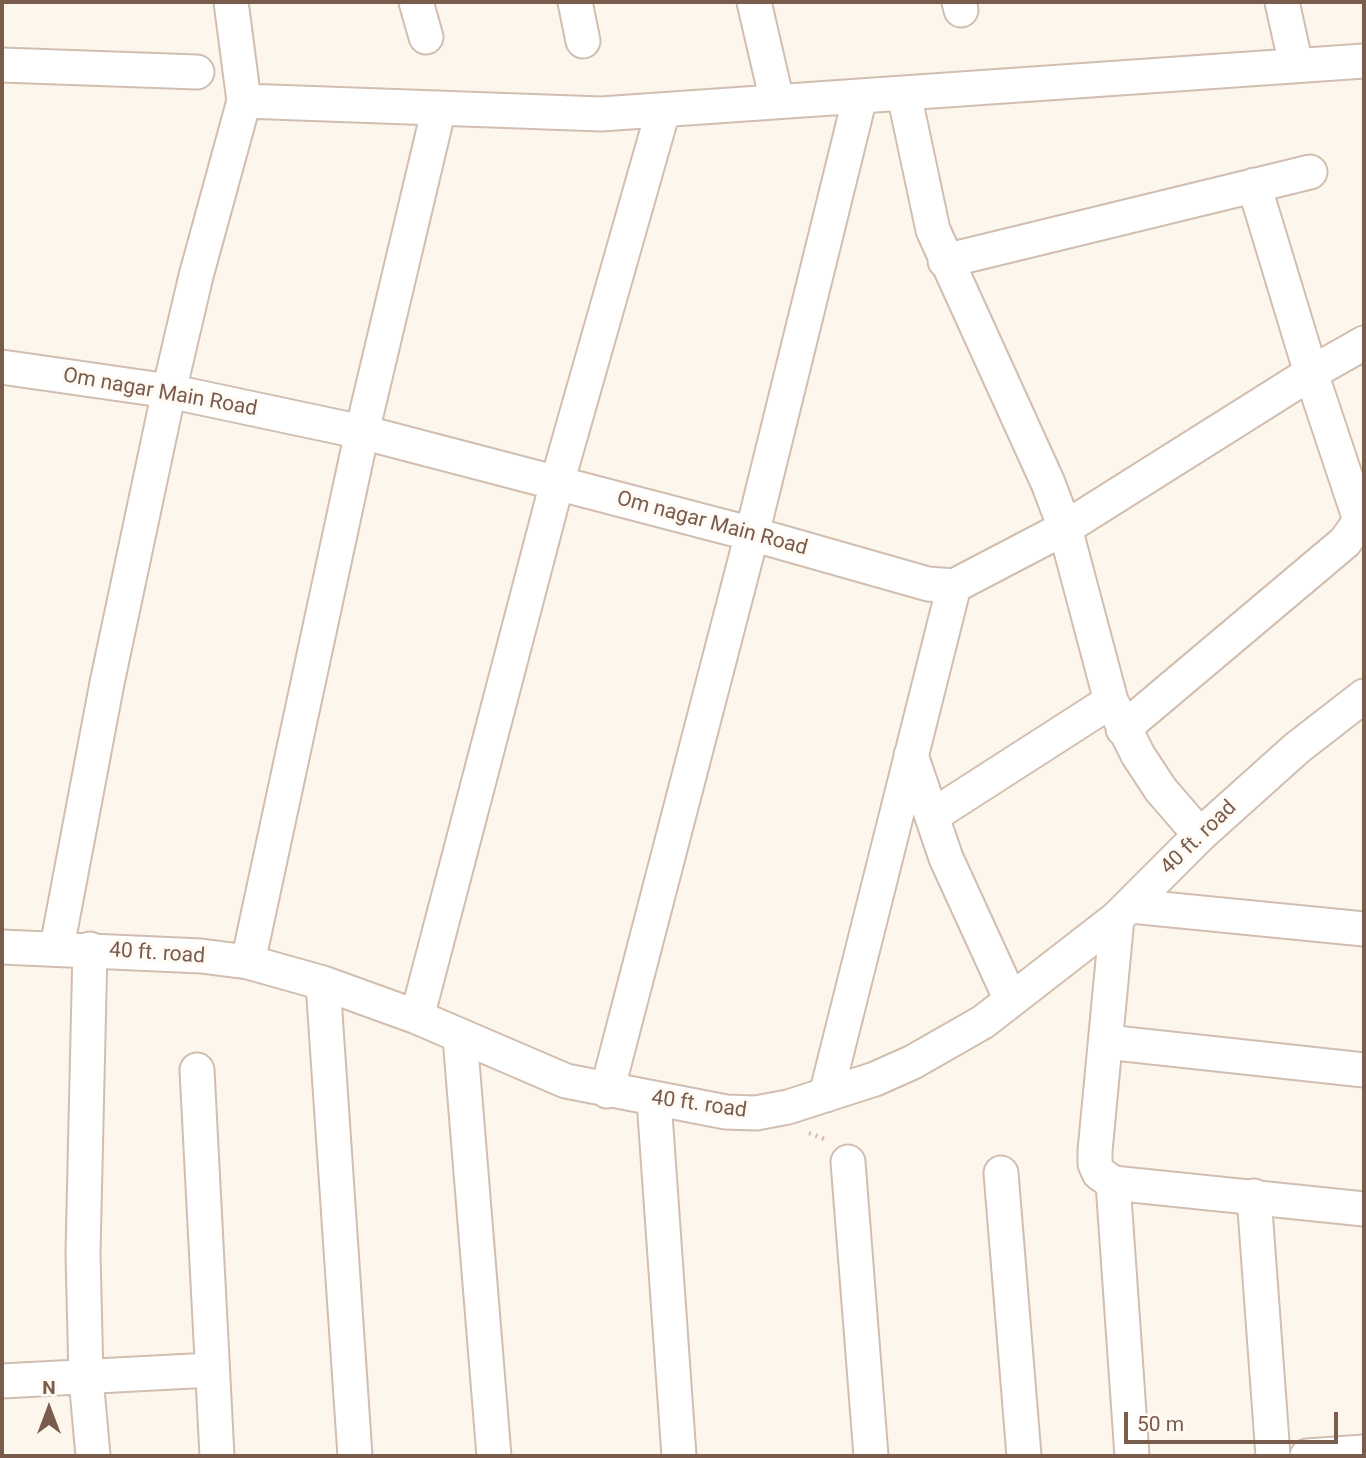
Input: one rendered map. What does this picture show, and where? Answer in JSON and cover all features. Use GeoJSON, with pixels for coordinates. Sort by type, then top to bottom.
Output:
{"type":"FeatureCollection","features":[{"type":"Feature","properties":{"kind":"street"},"geometry":{"type":"LineString","coordinates":[[57,947],[107,682],[169,391],[196,276],[244,101],[244,79],[231,2]]}},
{"type":"Feature","properties":{"kind":"street"},"geometry":{"type":"LineString","coordinates":[[416,2],[426,37]]}},
{"type":"Feature","properties":{"kind":"street"},"geometry":{"type":"LineString","coordinates":[[575,2],[583,41]]}},
{"type":"Feature","properties":{"kind":"street"},"geometry":{"type":"LineString","coordinates":[[754,2],[777,101]]}},
{"type":"Feature","properties":{"kind":"street"},"geometry":{"type":"LineString","coordinates":[[1282,2],[1296,65]]}},
{"type":"Feature","properties":{"kind":"street"},"geometry":{"type":"LineString","coordinates":[[244,101],[601,114],[1364,61]]}},
{"type":"Feature","properties":{"kind":"street"},"geometry":{"type":"LineString","coordinates":[[2,65],[197,72]]}},
{"type":"Feature","properties":{"kind":"street"},"geometry":{"type":"LineString","coordinates":[[904,94],[925,197],[945,261],[1028,436],[1065,528],[1117,715],[1161,790],[1200,835]]}},
{"type":"Feature","properties":{"kind":"street"},"geometry":{"type":"LineString","coordinates":[[607,1091],[752,534],[860,97]]}},
{"type":"Feature","properties":{"kind":"street"},"geometry":{"type":"LineString","coordinates":[[248,962],[362,432],[439,108]]}},
{"type":"Feature","properties":{"kind":"street"},"geometry":{"type":"LineString","coordinates":[[416,1017],[557,483],[663,111]]}},
{"type":"Feature","properties":{"kind":"street"},"geometry":{"type":"LineString","coordinates":[[945,261],[1310,172]]}},
{"type":"Feature","properties":{"kind":"street"},"geometry":{"type":"LineString","coordinates":[[932,816],[1117,715],[1354,532],[1358,514],[1311,373],[1254,185]]}},
{"type":"Feature","properties":{"kind":"street"},"geometry":{"type":"LineString","coordinates":[[826,1095],[954,586],[1065,528],[1311,373],[1364,343]]}},
{"type":"Feature","properties":{"kind":"street","name":"Om nagar Main Road"},"geometry":{"type":"LineString","coordinates":[[2,367],[169,391],[362,432],[752,534],[928,584],[954,586]]}},
{"type":"Feature","properties":{"kind":"street","name":"40 ft. road"},"geometry":{"type":"LineString","coordinates":[[2,947],[90,949],[248,962],[323,983],[416,1017],[536,1070],[607,1091],[726,1112],[756,1113],[789,1107],[874,1079],[913,1062],[983,1022],[1124,912],[1200,835],[1297,748],[1364,696]]}},
{"type":"Feature","properties":{"kind":"street"},"geometry":{"type":"LineString","coordinates":[[911,755],[946,858],[1011,1000]]}},
{"type":"Feature","properties":{"kind":"street"},"geometry":{"type":"LineString","coordinates":[[1364,929],[1124,912],[1106,1042],[1095,1164],[1099,1173],[1112,1183],[1364,1209]]}},
{"type":"Feature","properties":{"kind":"street"},"geometry":{"type":"LineString","coordinates":[[90,949],[83,1253],[86,1378],[93,1456]]}},
{"type":"Feature","properties":{"kind":"street"},"geometry":{"type":"LineString","coordinates":[[323,983],[355,1456]]}},
{"type":"Feature","properties":{"kind":"street"},"geometry":{"type":"LineString","coordinates":[[460,1037],[494,1456]]}},
{"type":"Feature","properties":{"kind":"street"},"geometry":{"type":"LineString","coordinates":[[1106,1042],[1364,1070]]}},
{"type":"Feature","properties":{"kind":"street"},"geometry":{"type":"LineString","coordinates":[[197,1070],[217,1456]]}},
{"type":"Feature","properties":{"kind":"street"},"geometry":{"type":"LineString","coordinates":[[654,1100],[679,1456]]}},
{"type":"Feature","properties":{"kind":"street"},"geometry":{"type":"LineString","coordinates":[[848,1162],[871,1456]]}},
{"type":"Feature","properties":{"kind":"street"},"geometry":{"type":"LineString","coordinates":[[1002,1173],[1024,1456]]}},
{"type":"Feature","properties":{"kind":"street"},"geometry":{"type":"LineString","coordinates":[[1112,1183],[1132,1456]]}},
{"type":"Feature","properties":{"kind":"street"},"geometry":{"type":"LineString","coordinates":[[1254,1196],[1273,1456]]}},
{"type":"Feature","properties":{"kind":"street"},"geometry":{"type":"LineString","coordinates":[[2,1381],[211,1370]]}},
{"type":"Feature","properties":{"kind":"street"},"geometry":{"type":"LineString","coordinates":[[1307,1456],[1364,1452]]}}]}
